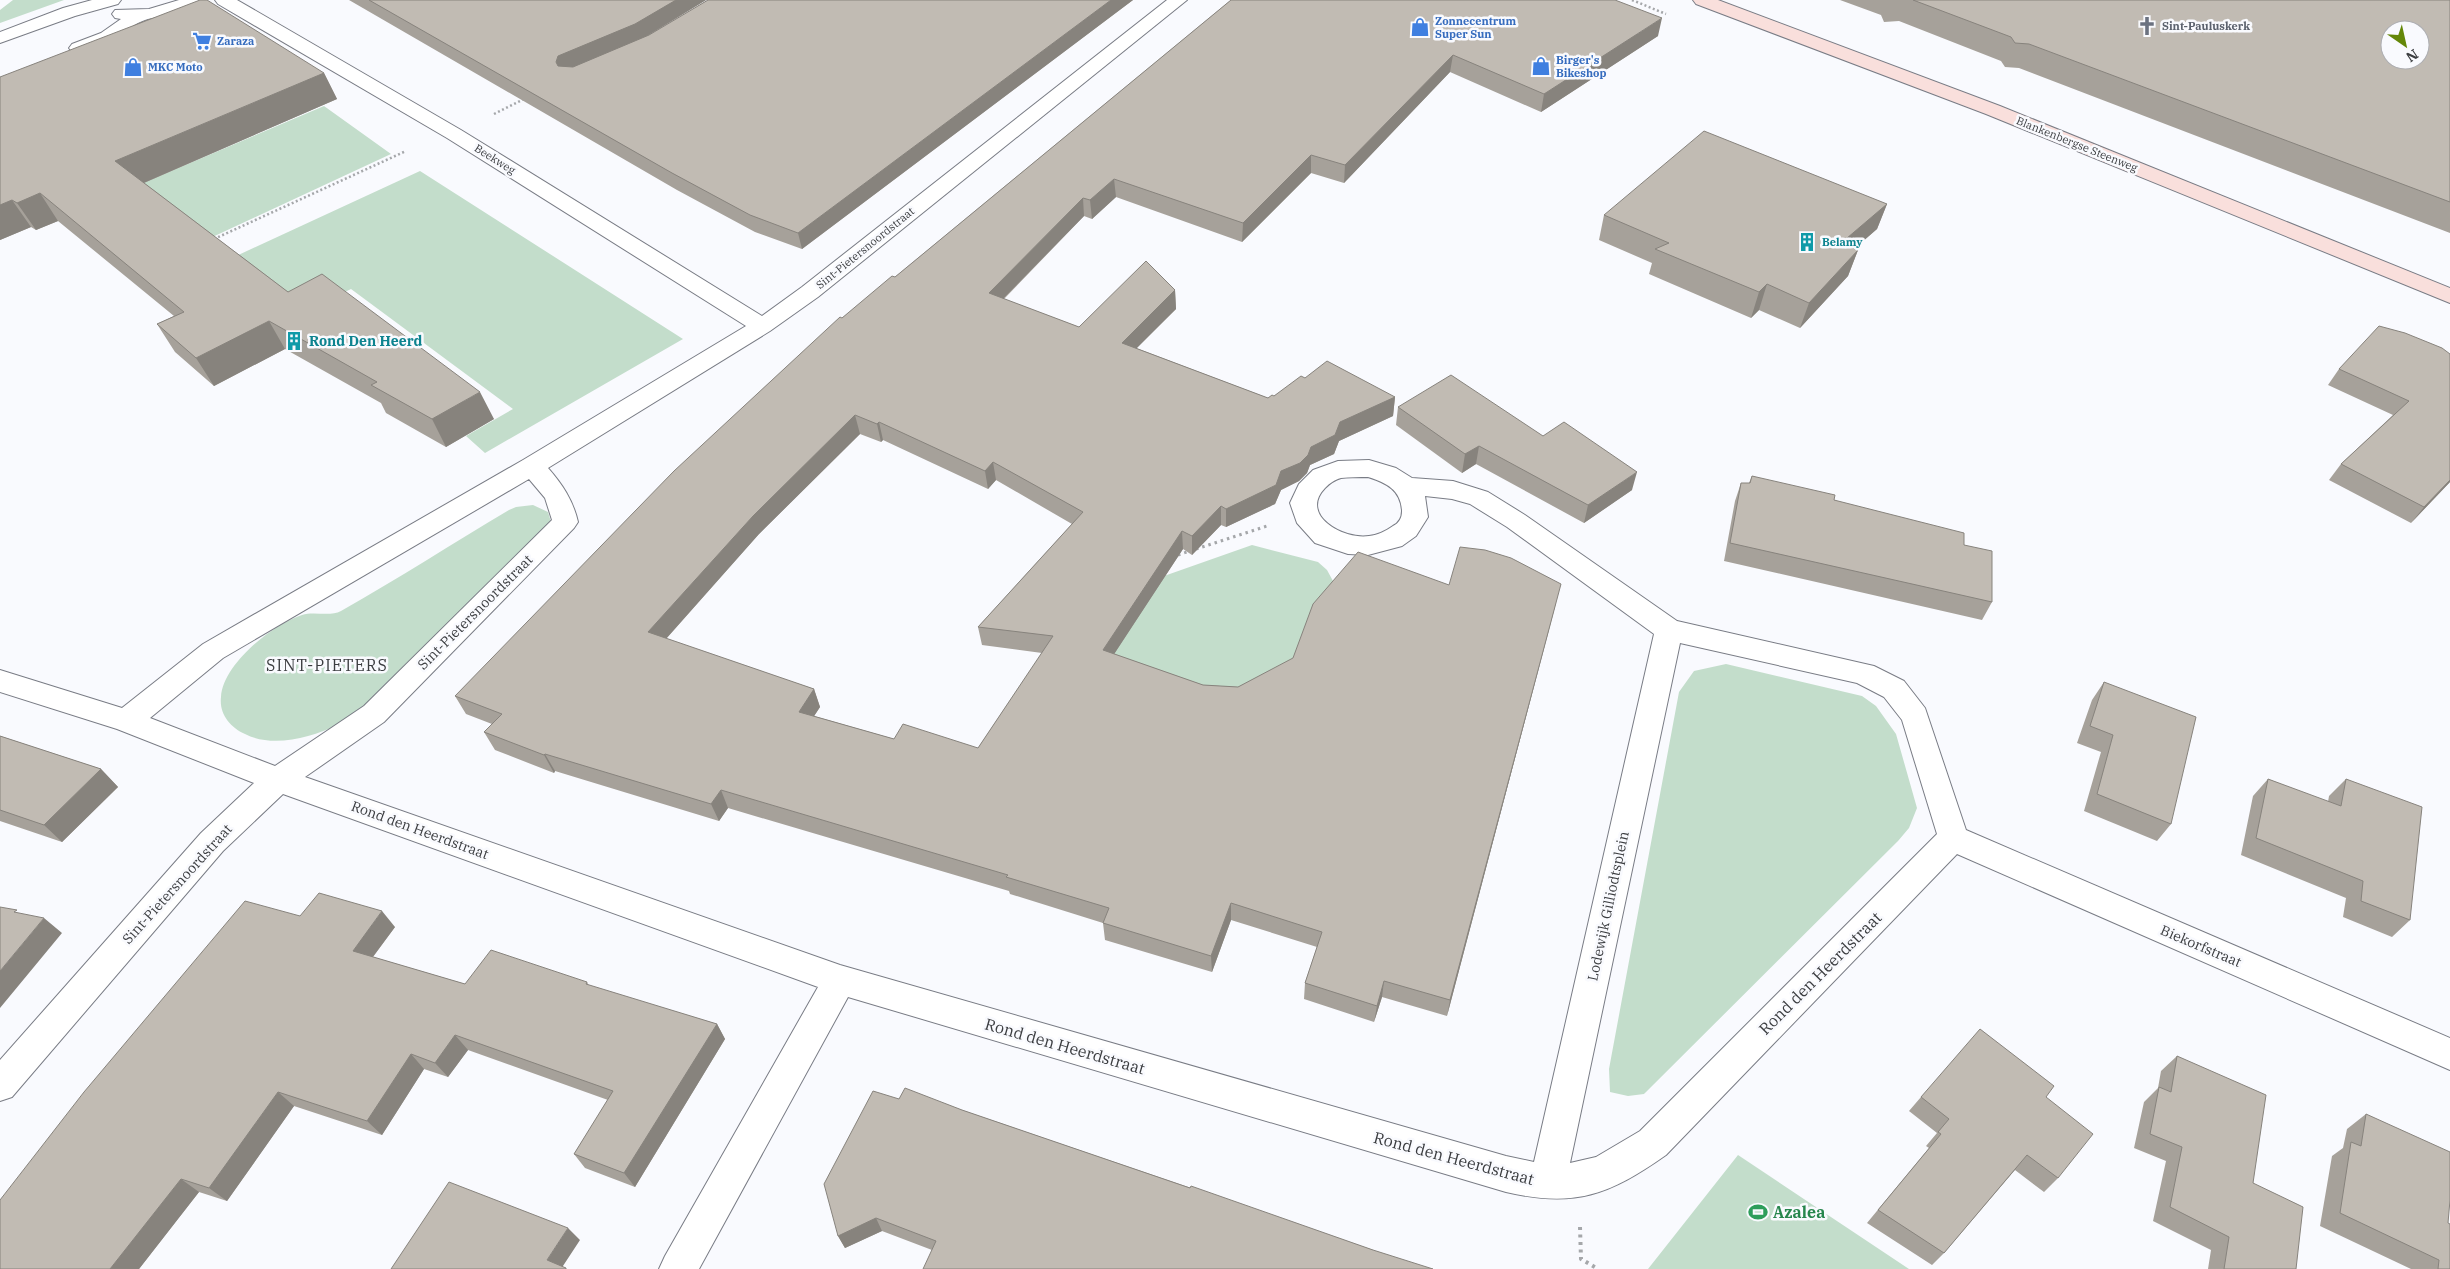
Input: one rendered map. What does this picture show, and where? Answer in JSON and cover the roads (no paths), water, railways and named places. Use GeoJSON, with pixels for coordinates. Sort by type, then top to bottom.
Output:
{"type":"FeatureCollection","features":[{"type":"Feature","properties":{"kind":"main road","name":"Blankenbergse Steenweg"},"geometry":{"type":"LineString","coordinates":[[1702,0],[1994,110],[2450,296]]}},
{"type":"Feature","properties":{"kind":"street"},"geometry":{"type":"LineString","coordinates":[[0,38],[69,12],[112,0],[112,9],[117,12],[123,15],[140,15],[162,11],[194,0]]}},
{"type":"Feature","properties":{"kind":"street","name":"Beekweg"},"geometry":{"type":"LineString","coordinates":[[224,0],[450,131],[762,326]]}},
{"type":"Feature","properties":{"kind":"street","name":"Sint-Pietersnoordstraat"},"geometry":{"type":"LineString","coordinates":[[126,721],[213,651],[532,466],[762,326],[810,292],[1178,0]]}},
{"type":"Feature","properties":{"kind":"street"},"geometry":{"type":"LineString","coordinates":[[63,55],[107,37],[140,15]]}},
{"type":"Feature","properties":{"kind":"street","name":"Sint-Pietersnoordstraat"},"geometry":{"type":"LineString","coordinates":[[0,1085],[212,842],[278,780],[374,714],[565,522],[558,495],[532,466]]}},
{"type":"Feature","properties":{"kind":"street"},"geometry":{"type":"LineString","coordinates":[[1406,486],[1414,499],[1415,517],[1407,530],[1393,539],[1368,546],[1348,545],[1324,536],[1311,525],[1306,517],[1303,503],[1308,490],[1322,476],[1338,470],[1369,468],[1387,474],[1406,486],[1453,490],[1479,498],[1516,521],[1669,630],[1864,674],[1894,689],[1916,716],[1953,838]]}},
{"type":"Feature","properties":{"kind":"street","name":"Lodewijk Gilliodtsplein"},"geometry":{"type":"LineString","coordinates":[[1548,1182],[1669,630]]}},
{"type":"Feature","properties":{"kind":"street","name":"Rond den Heerdstraat"},"geometry":{"type":"LineString","coordinates":[[0,681],[126,721],[278,780],[840,980],[1506,1174],[1548,1182],[1577,1182],[1622,1164],[1653,1143],[1953,838]]}},
{"type":"Feature","properties":{"kind":"street","name":"Biekorfstraat"},"geometry":{"type":"LineString","coordinates":[[1953,838],[2450,1054]]}},
{"type":"Feature","properties":{"kind":"street"},"geometry":{"type":"LineString","coordinates":[[678,1269],[840,980]]}},
{"type":"Feature","properties":{"kind":"place","name":"Sint-Pauluskerk"},"geometry":{"type":"Point","coordinates":[2147,26]}},
{"type":"Feature","properties":{"kind":"place","name":"Zonnecentrum Super Sun"},"geometry":{"type":"Point","coordinates":[1420,27]}},
{"type":"Feature","properties":{"kind":"place","name":"Zaraza"},"geometry":{"type":"Point","coordinates":[202,41]}},
{"type":"Feature","properties":{"kind":"place","name":"Birger's Bikeshop"},"geometry":{"type":"Point","coordinates":[1541,66]}},
{"type":"Feature","properties":{"kind":"place","name":"MKC Moto"},"geometry":{"type":"Point","coordinates":[133,67]}},
{"type":"Feature","properties":{"kind":"place","name":"Belamy"},"geometry":{"type":"Point","coordinates":[1807,242]}},
{"type":"Feature","properties":{"kind":"place","name":"Rond Den Heerd"},"geometry":{"type":"Point","coordinates":[294,341]}},
{"type":"Feature","properties":{"kind":"place","name":"Azalea"},"geometry":{"type":"Point","coordinates":[1758,1212]}},
{"type":"Feature","properties":{"kind":"district","name":"SINT-PIETERS"},"geometry":{"type":"Point","coordinates":[327,665]}}]}
